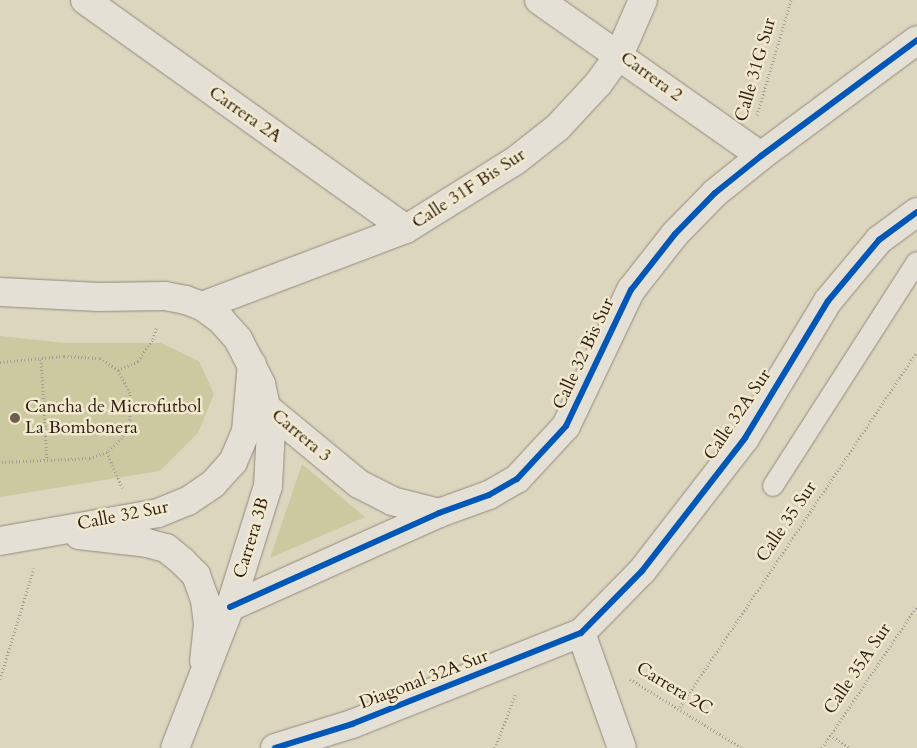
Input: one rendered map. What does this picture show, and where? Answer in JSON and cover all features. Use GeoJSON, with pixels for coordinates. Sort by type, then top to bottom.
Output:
{"type":"FeatureCollection","features":[{"type":"Feature","properties":{"kind":"street","name":"Carrera 2A"},"geometry":{"type":"LineString","coordinates":[[85,0],[406,229]]}},
{"type":"Feature","properties":{"kind":"street","name":"Carrera 2"},"geometry":{"type":"LineString","coordinates":[[539,0],[755,152]]}},
{"type":"Feature","properties":{"kind":"street","name":"Calle 31F Bis Sur"},"geometry":{"type":"LineString","coordinates":[[202,306],[406,229],[466,194],[558,127],[598,84],[619,55],[643,0]]}},
{"type":"Feature","properties":{"kind":"street","name":"Calle 32 Bis Sur"},"geometry":{"type":"LineString","coordinates":[[230,606],[439,514],[489,496],[517,479],[546,451],[566,426],[584,394],[631,290],[696,211],[755,152],[917,40]]}},
{"type":"Feature","properties":{"kind":"street","name":"Calle 32A Sur"},"geometry":{"type":"LineString","coordinates":[[585,645],[745,438],[828,300],[880,240],[917,212]]}},
{"type":"Feature","properties":{"kind":"street","name":"Carrera 3"},"geometry":{"type":"LineString","coordinates":[[0,292],[100,297],[165,296],[202,306],[221,320],[238,338],[252,364],[267,408],[358,484],[392,501],[439,514]]}},
{"type":"Feature","properties":{"kind":"street","name":"Calle 32 Sur"},"geometry":{"type":"LineString","coordinates":[[0,541],[45,531],[158,512],[188,501],[213,484],[233,462],[246,431],[252,364]]}},
{"type":"Feature","properties":{"kind":"street","name":"Carrera 3B"},"geometry":{"type":"LineString","coordinates":[[175,748],[230,606],[268,486],[272,456],[267,408]]}},
{"type":"Feature","properties":{"kind":"street","name":"Calle 32 Sur"},"geometry":{"type":"LineString","coordinates":[[45,531],[147,543],[166,548],[182,561],[196,576],[205,600],[208,624],[202,676]]}},
{"type":"Feature","properties":{"kind":"street","name":"Diagonal 32A Sur"},"geometry":{"type":"LineString","coordinates":[[275,748],[352,724],[530,655],[585,645]]}},
{"type":"Feature","properties":{"kind":"street"},"geometry":{"type":"LineString","coordinates":[[585,645],[622,748]]}},
{"type":"Feature","properties":{"kind":"lane"},"geometry":{"type":"LineString","coordinates":[[773,486],[917,262]]}},
{"type":"Feature","properties":{"kind":"path"},"geometry":{"type":"LineString","coordinates":[[118,370],[138,361],[153,339],[158,322]]}},
{"type":"Feature","properties":{"kind":"path"},"geometry":{"type":"LineString","coordinates":[[0,362],[100,358],[118,370],[130,394],[130,419],[122,438],[107,452],[90,458],[0,462]]}},
{"type":"Feature","properties":{"kind":"path"},"geometry":{"type":"LineString","coordinates":[[41,359],[46,460]]}},
{"type":"Feature","properties":{"kind":"path"},"geometry":{"type":"LineString","coordinates":[[107,452],[125,495]]}},
{"type":"Feature","properties":{"kind":"path"},"geometry":{"type":"LineString","coordinates":[[0,679],[45,531]]}},
{"type":"Feature","properties":{"kind":"path"},"geometry":{"type":"LineString","coordinates":[[495,748],[530,655]]}},
{"type":"Feature","properties":{"kind":"path"},"geometry":{"type":"LineString","coordinates":[[830,735],[850,748]]}},
{"type":"Feature","properties":{"kind":"shaded area"},"geometry":{"type":"Polygon","coordinates":[[[0,336],[66,343],[161,343],[199,361],[214,394],[198,433],[160,471],[0,497],[0,336]]]}},
{"type":"Feature","properties":{"kind":"shaded area"},"geometry":{"type":"Polygon","coordinates":[[[302,464],[365,517],[270,558],[302,464]]]}},
{"type":"Feature","properties":{"kind":"cycle path"},"geometry":{"type":"LineString","coordinates":[[230,607],[439,513],[489,495],[517,479],[566,426],[631,290],[675,234],[715,193],[761,156],[917,40]]}},
{"type":"Feature","properties":{"kind":"cycle path"},"geometry":{"type":"LineString","coordinates":[[275,748],[352,724],[581,633],[642,571],[745,438],[828,301],[879,240],[917,212]]}},
{"type":"Feature","properties":{"kind":"place","name":"Cancha de Microfutbol La Bombonera"},"geometry":{"type":"Point","coordinates":[15,418]}}]}
